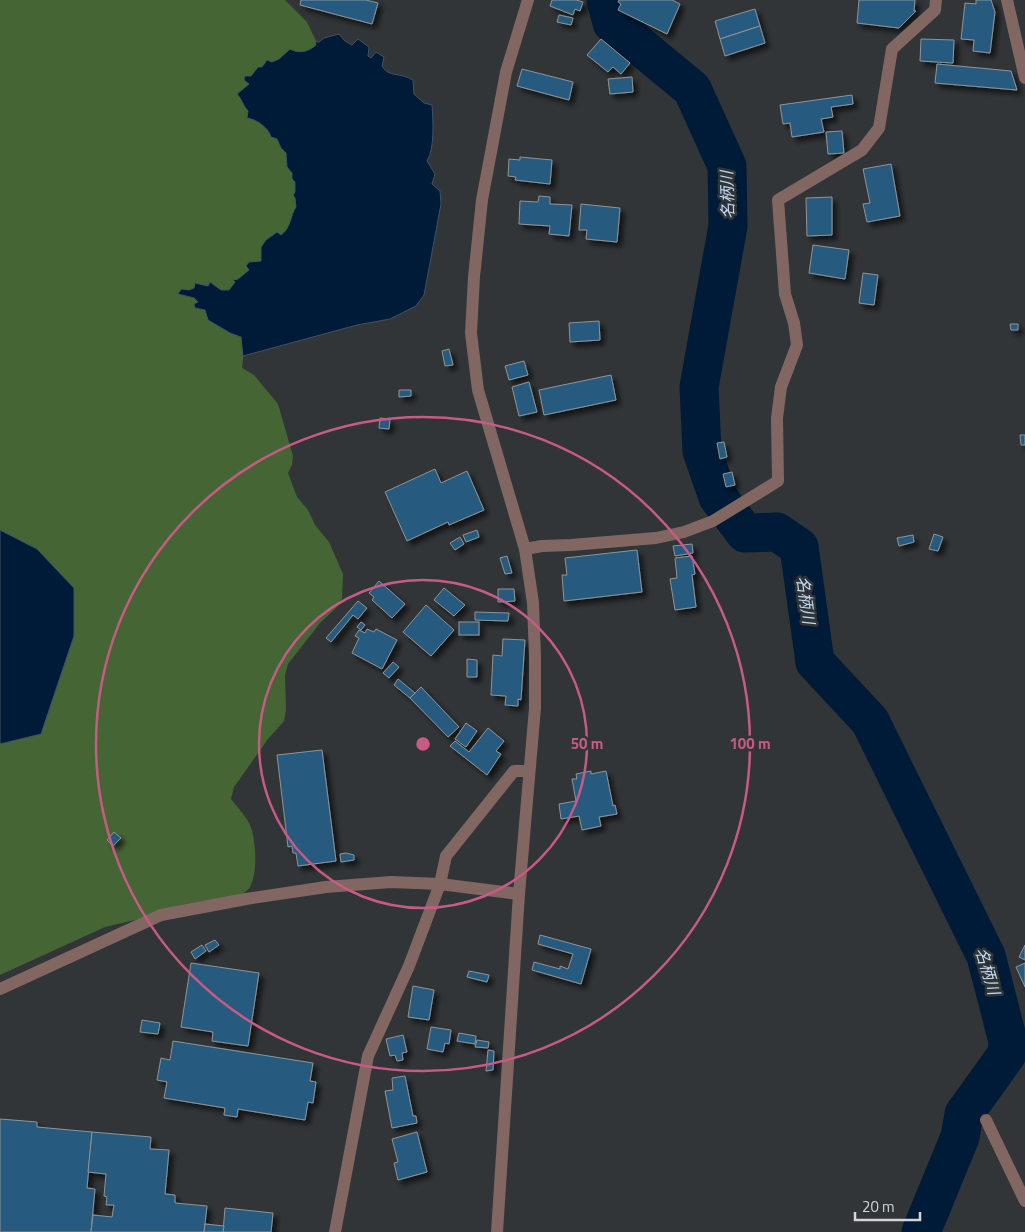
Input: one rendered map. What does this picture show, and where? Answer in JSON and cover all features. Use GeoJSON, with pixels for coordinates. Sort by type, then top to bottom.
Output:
{"type":"FeatureCollection","features":[{"type":"Feature","properties":{"kind":"street"},"geometry":{"type":"LineString","coordinates":[[497,1232],[519,894],[535,708],[536,657],[533,603],[525,549],[478,390],[471,333],[474,277],[482,200],[506,72],[528,0]]}},
{"type":"Feature","properties":{"kind":"street"},"geometry":{"type":"LineString","coordinates":[[525,549],[542,546],[571,546],[656,538],[684,532],[722,516],[778,481],[777,418],[781,387],[796,345],[794,323],[785,294],[778,200],[862,150],[879,128],[892,49],[935,10],[936,0]]}},
{"type":"Feature","properties":{"kind":"street"},"geometry":{"type":"LineString","coordinates":[[1007,0],[1025,78]]}},
{"type":"Feature","properties":{"kind":"street"},"geometry":{"type":"LineString","coordinates":[[335,1232],[368,1056],[409,966],[440,884],[446,856],[514,771],[529,771]]}},
{"type":"Feature","properties":{"kind":"street"},"geometry":{"type":"LineString","coordinates":[[0,989],[161,915],[246,899],[326,887],[390,882],[440,884],[519,894]]}},
{"type":"Feature","properties":{"kind":"street"},"geometry":{"type":"LineString","coordinates":[[986,1120],[1025,1201]]}},
{"type":"Feature","properties":{"kind":"green space"},"geometry":{"type":"Polygon","coordinates":[[[0,0],[285,0],[307,22],[319,47],[299,163],[306,211],[246,333],[242,368],[254,375],[278,404],[293,456],[292,465],[288,473],[297,497],[308,510],[315,525],[329,542],[343,574],[342,599],[336,608],[320,623],[288,664],[285,675],[286,710],[284,721],[268,739],[234,787],[231,799],[244,815],[254,839],[255,865],[253,881],[249,888],[238,896],[105,927],[0,975],[0,0]]]}},
{"type":"Feature","properties":{"kind":"water"},"geometry":{"type":"Polygon","coordinates":[[[339,34],[352,45],[358,39],[369,47],[368,56],[371,58],[376,52],[384,57],[382,66],[385,70],[391,74],[413,80],[414,94],[424,103],[432,105],[432,142],[430,156],[427,161],[435,174],[432,184],[440,191],[441,204],[424,295],[416,306],[390,319],[357,325],[243,356],[241,337],[208,320],[205,310],[195,308],[194,304],[198,302],[194,298],[178,294],[181,289],[189,290],[194,288],[195,283],[208,286],[210,282],[221,290],[229,290],[235,282],[233,280],[238,279],[249,270],[246,266],[249,262],[261,261],[261,247],[266,240],[277,232],[281,235],[284,232],[296,207],[293,195],[295,192],[295,182],[292,179],[292,173],[287,167],[286,153],[281,148],[277,139],[271,137],[265,127],[247,118],[248,111],[237,94],[249,84],[244,80],[245,76],[251,76],[267,60],[272,62],[279,59],[290,49],[300,52],[307,51],[316,45],[315,42],[339,34]]]}},
{"type":"Feature","properties":{"kind":"water"},"geometry":{"type":"Polygon","coordinates":[[[0,530],[37,549],[74,588],[74,636],[41,734],[0,744],[0,530]]]}},
{"type":"Feature","properties":{"kind":"building"},"geometry":{"type":"Polygon","coordinates":[[[301,0],[366,0],[378,3],[372,24],[300,5],[301,0]]]}},
{"type":"Feature","properties":{"kind":"building"},"geometry":{"type":"Polygon","coordinates":[[[552,0],[576,0],[583,2],[580,11],[575,9],[573,15],[550,6],[552,0]]]}},
{"type":"Feature","properties":{"kind":"building"},"geometry":{"type":"Polygon","coordinates":[[[619,0],[672,0],[680,4],[667,34],[618,10],[621,4],[618,2],[619,0]]]}},
{"type":"Feature","properties":{"kind":"building"},"geometry":{"type":"Polygon","coordinates":[[[859,0],[915,0],[914,11],[916,11],[899,28],[857,23],[859,0]]]}},
{"type":"Feature","properties":{"kind":"building"},"geometry":{"type":"Polygon","coordinates":[[[976,0],[991,0],[995,12],[990,53],[973,51],[974,40],[961,39],[965,3],[976,4],[976,0]]]}},
{"type":"Feature","properties":{"kind":"building"},"geometry":{"type":"Polygon","coordinates":[[[755,9],[760,26],[720,39],[715,21],[755,9]]]}},
{"type":"Feature","properties":{"kind":"building"},"geometry":{"type":"Polygon","coordinates":[[[559,15],[573,18],[571,25],[557,22],[559,15]]]}},
{"type":"Feature","properties":{"kind":"building"},"geometry":{"type":"Polygon","coordinates":[[[760,26],[765,43],[725,56],[720,39],[760,26]]]}},
{"type":"Feature","properties":{"kind":"building"},"geometry":{"type":"Polygon","coordinates":[[[601,39],[630,63],[621,74],[613,67],[608,72],[587,55],[601,39]]]}},
{"type":"Feature","properties":{"kind":"building"},"geometry":{"type":"Polygon","coordinates":[[[921,39],[954,40],[953,63],[920,61],[921,39]]]}},
{"type":"Feature","properties":{"kind":"building"},"geometry":{"type":"Polygon","coordinates":[[[937,64],[1011,71],[1017,90],[935,83],[937,64]]]}},
{"type":"Feature","properties":{"kind":"building"},"geometry":{"type":"Polygon","coordinates":[[[522,69],[573,82],[569,100],[517,86],[522,69]]]}},
{"type":"Feature","properties":{"kind":"building"},"geometry":{"type":"Polygon","coordinates":[[[632,77],[633,92],[610,94],[608,79],[632,77]]]}},
{"type":"Feature","properties":{"kind":"building"},"geometry":{"type":"Polygon","coordinates":[[[852,95],[853,104],[831,107],[833,117],[821,119],[824,132],[792,137],[790,123],[783,124],[780,105],[852,95]]]}},
{"type":"Feature","properties":{"kind":"building"},"geometry":{"type":"Polygon","coordinates":[[[842,131],[844,153],[828,154],[826,132],[842,131]]]}},
{"type":"Feature","properties":{"kind":"building"},"geometry":{"type":"Polygon","coordinates":[[[520,157],[552,160],[550,184],[515,180],[516,177],[508,176],[509,159],[520,160],[520,157]]]}},
{"type":"Feature","properties":{"kind":"building"},"geometry":{"type":"Polygon","coordinates":[[[891,164],[900,216],[867,222],[863,204],[870,203],[863,169],[891,164]]]}},
{"type":"Feature","properties":{"kind":"building"},"geometry":{"type":"Polygon","coordinates":[[[539,196],[550,197],[550,204],[572,205],[569,236],[549,234],[550,226],[519,224],[520,201],[538,202],[539,196]]]}},
{"type":"Feature","properties":{"kind":"building"},"geometry":{"type":"Polygon","coordinates":[[[832,197],[832,235],[807,236],[806,198],[832,197]]]}},
{"type":"Feature","properties":{"kind":"building"},"geometry":{"type":"Polygon","coordinates":[[[581,204],[620,208],[617,242],[586,239],[587,230],[579,230],[581,204]]]}},
{"type":"Feature","properties":{"kind":"building"},"geometry":{"type":"Polygon","coordinates":[[[813,245],[849,250],[845,279],[809,273],[813,245]]]}},
{"type":"Feature","properties":{"kind":"building"},"geometry":{"type":"Polygon","coordinates":[[[863,273],[878,275],[874,305],[859,303],[863,273]]]}},
{"type":"Feature","properties":{"kind":"building"},"geometry":{"type":"Polygon","coordinates":[[[599,321],[600,340],[570,342],[569,323],[599,321]]]}},
{"type":"Feature","properties":{"kind":"building"},"geometry":{"type":"Polygon","coordinates":[[[1010,324],[1018,324],[1018,330],[1011,330],[1010,324]]]}},
{"type":"Feature","properties":{"kind":"building"},"geometry":{"type":"Polygon","coordinates":[[[449,349],[453,365],[445,366],[442,351],[449,349]]]}},
{"type":"Feature","properties":{"kind":"building"},"geometry":{"type":"Polygon","coordinates":[[[524,361],[528,375],[509,380],[505,366],[524,361]]]}},
{"type":"Feature","properties":{"kind":"building"},"geometry":{"type":"Polygon","coordinates":[[[611,375],[616,400],[544,415],[539,390],[611,375]]]}},
{"type":"Feature","properties":{"kind":"building"},"geometry":{"type":"Polygon","coordinates":[[[529,382],[537,412],[519,416],[512,387],[529,382]]]}},
{"type":"Feature","properties":{"kind":"building"},"geometry":{"type":"Polygon","coordinates":[[[399,390],[411,390],[411,396],[399,397],[399,390]]]}},
{"type":"Feature","properties":{"kind":"building"},"geometry":{"type":"Polygon","coordinates":[[[380,418],[390,419],[389,429],[379,428],[380,418]]]}},
{"type":"Feature","properties":{"kind":"building"},"geometry":{"type":"Polygon","coordinates":[[[1020,435],[1025,435],[1025,445],[1021,445],[1020,435]]]}},
{"type":"Feature","properties":{"kind":"building"},"geometry":{"type":"Polygon","coordinates":[[[724,442],[727,457],[720,459],[717,443],[724,442]]]}},
{"type":"Feature","properties":{"kind":"building"},"geometry":{"type":"Polygon","coordinates":[[[435,469],[441,483],[467,471],[484,510],[449,525],[448,522],[407,541],[385,492],[435,469]]]}},
{"type":"Feature","properties":{"kind":"building"},"geometry":{"type":"Polygon","coordinates":[[[732,472],[735,485],[726,487],[723,474],[732,472]]]}},
{"type":"Feature","properties":{"kind":"building"},"geometry":{"type":"Polygon","coordinates":[[[477,530],[479,537],[466,542],[463,535],[477,530]]]}},
{"type":"Feature","properties":{"kind":"building"},"geometry":{"type":"Polygon","coordinates":[[[934,534],[943,537],[938,551],[929,549],[934,534]]]}},
{"type":"Feature","properties":{"kind":"building"},"geometry":{"type":"Polygon","coordinates":[[[913,535],[914,542],[899,546],[897,538],[913,535]]]}},
{"type":"Feature","properties":{"kind":"building"},"geometry":{"type":"Polygon","coordinates":[[[460,537],[464,544],[455,550],[450,543],[460,537]]]}},
{"type":"Feature","properties":{"kind":"building"},"geometry":{"type":"Polygon","coordinates":[[[692,544],[693,553],[675,556],[673,546],[692,544]]]}},
{"type":"Feature","properties":{"kind":"building"},"geometry":{"type":"Polygon","coordinates":[[[637,550],[642,592],[564,601],[562,575],[567,575],[565,558],[637,550]]]}},
{"type":"Feature","properties":{"kind":"building"},"geometry":{"type":"Polygon","coordinates":[[[507,556],[512,573],[505,574],[500,558],[507,556]]]}},
{"type":"Feature","properties":{"kind":"building"},"geometry":{"type":"Polygon","coordinates":[[[692,556],[695,574],[692,575],[696,607],[675,610],[670,579],[677,578],[675,558],[692,556]]]}},
{"type":"Feature","properties":{"kind":"building"},"geometry":{"type":"Polygon","coordinates":[[[379,581],[405,604],[392,618],[372,600],[374,597],[369,593],[379,581]]]}},
{"type":"Feature","properties":{"kind":"building"},"geometry":{"type":"Polygon","coordinates":[[[444,588],[465,605],[454,616],[434,600],[444,588]]]}},
{"type":"Feature","properties":{"kind":"building"},"geometry":{"type":"Polygon","coordinates":[[[498,589],[514,589],[515,601],[498,602],[498,589]]]}},
{"type":"Feature","properties":{"kind":"building"},"geometry":{"type":"Polygon","coordinates":[[[358,601],[367,608],[358,619],[353,615],[331,642],[326,638],[358,601]]]}},
{"type":"Feature","properties":{"kind":"building"},"geometry":{"type":"Polygon","coordinates":[[[426,605],[454,630],[431,656],[403,632],[426,605]]]}},
{"type":"Feature","properties":{"kind":"building"},"geometry":{"type":"Polygon","coordinates":[[[475,612],[509,613],[508,621],[475,620],[475,612]]]}},
{"type":"Feature","properties":{"kind":"building"},"geometry":{"type":"Polygon","coordinates":[[[361,622],[365,625],[361,630],[357,627],[361,622]]]}},
{"type":"Feature","properties":{"kind":"building"},"geometry":{"type":"Polygon","coordinates":[[[459,622],[479,622],[479,635],[459,635],[459,622]]]}},
{"type":"Feature","properties":{"kind":"building"},"geometry":{"type":"Polygon","coordinates":[[[367,629],[374,632],[376,629],[397,640],[382,669],[352,653],[359,638],[355,636],[359,630],[365,633],[367,629]]]}},
{"type":"Feature","properties":{"kind":"building"},"geometry":{"type":"Polygon","coordinates":[[[503,639],[525,640],[521,700],[518,699],[518,706],[505,705],[506,696],[491,695],[493,655],[502,656],[503,639]]]}},
{"type":"Feature","properties":{"kind":"building"},"geometry":{"type":"Polygon","coordinates":[[[467,659],[477,660],[477,677],[467,677],[467,659]]]}},
{"type":"Feature","properties":{"kind":"building"},"geometry":{"type":"Polygon","coordinates":[[[393,662],[399,667],[389,678],[383,673],[393,662]]]}},
{"type":"Feature","properties":{"kind":"building"},"geometry":{"type":"Polygon","coordinates":[[[398,679],[415,693],[410,698],[394,685],[398,679]]]}},
{"type":"Feature","properties":{"kind":"building"},"geometry":{"type":"Polygon","coordinates":[[[421,687],[459,727],[448,737],[410,698],[421,687]]]}},
{"type":"Feature","properties":{"kind":"building"},"geometry":{"type":"Polygon","coordinates":[[[466,723],[477,731],[466,747],[455,739],[466,723]]]}},
{"type":"Feature","properties":{"kind":"building"},"geometry":{"type":"Polygon","coordinates":[[[488,728],[504,741],[496,751],[501,754],[487,775],[450,746],[455,741],[469,752],[488,728]]]}},
{"type":"Feature","properties":{"kind":"building"},"geometry":{"type":"Polygon","coordinates":[[[322,750],[336,861],[298,866],[296,853],[293,853],[292,846],[288,847],[277,755],[322,750]]]}},
{"type":"Feature","properties":{"kind":"building"},"geometry":{"type":"Polygon","coordinates":[[[591,771],[591,774],[606,771],[613,806],[615,805],[617,814],[599,817],[601,826],[582,830],[579,816],[561,819],[559,804],[576,801],[572,779],[577,779],[576,774],[591,771]]]}},
{"type":"Feature","properties":{"kind":"building"},"geometry":{"type":"Polygon","coordinates":[[[114,832],[121,838],[113,846],[107,840],[114,832]]]}},
{"type":"Feature","properties":{"kind":"building"},"geometry":{"type":"Polygon","coordinates":[[[340,854],[354,855],[354,860],[341,862],[340,854]]]}},
{"type":"Feature","properties":{"kind":"building"},"geometry":{"type":"Polygon","coordinates":[[[540,935],[591,949],[581,984],[532,970],[534,962],[560,969],[560,966],[568,969],[573,954],[538,944],[540,935]]]}},
{"type":"Feature","properties":{"kind":"building"},"geometry":{"type":"Polygon","coordinates":[[[215,940],[219,945],[209,952],[205,945],[215,940]]]}},
{"type":"Feature","properties":{"kind":"building"},"geometry":{"type":"Polygon","coordinates":[[[202,945],[206,951],[195,959],[191,952],[202,945]]]}},
{"type":"Feature","properties":{"kind":"building"},"geometry":{"type":"Polygon","coordinates":[[[1025,945],[1025,960],[1019,957],[1025,945]]]}},
{"type":"Feature","properties":{"kind":"building"},"geometry":{"type":"Polygon","coordinates":[[[191,963],[259,973],[248,1046],[212,1041],[213,1032],[181,1027],[191,963]]]}},
{"type":"Feature","properties":{"kind":"building"},"geometry":{"type":"Polygon","coordinates":[[[1025,963],[1025,987],[1016,967],[1025,963]]]}},
{"type":"Feature","properties":{"kind":"building"},"geometry":{"type":"Polygon","coordinates":[[[469,971],[489,975],[487,982],[467,977],[469,971]]]}},
{"type":"Feature","properties":{"kind":"building"},"geometry":{"type":"Polygon","coordinates":[[[413,986],[434,990],[429,1020],[408,1017],[413,986]]]}},
{"type":"Feature","properties":{"kind":"building"},"geometry":{"type":"Polygon","coordinates":[[[142,1020],[160,1023],[158,1034],[140,1032],[142,1020]]]}},
{"type":"Feature","properties":{"kind":"building"},"geometry":{"type":"Polygon","coordinates":[[[431,1027],[451,1030],[449,1044],[445,1043],[443,1052],[427,1049],[431,1027]]]}},
{"type":"Feature","properties":{"kind":"building"},"geometry":{"type":"Polygon","coordinates":[[[459,1033],[476,1036],[475,1044],[457,1041],[459,1033]]]}},
{"type":"Feature","properties":{"kind":"building"},"geometry":{"type":"Polygon","coordinates":[[[403,1035],[407,1052],[402,1053],[403,1060],[397,1061],[395,1055],[390,1056],[386,1039],[403,1035]]]}},
{"type":"Feature","properties":{"kind":"building"},"geometry":{"type":"Polygon","coordinates":[[[477,1040],[489,1042],[488,1048],[475,1047],[477,1040]]]}},
{"type":"Feature","properties":{"kind":"building"},"geometry":{"type":"Polygon","coordinates":[[[173,1041],[313,1063],[310,1081],[316,1082],[313,1103],[308,1102],[305,1120],[238,1109],[237,1117],[224,1115],[225,1108],[164,1098],[167,1082],[157,1080],[161,1058],[170,1060],[173,1041]]]}},
{"type":"Feature","properties":{"kind":"building"},"geometry":{"type":"Polygon","coordinates":[[[488,1050],[494,1051],[493,1070],[486,1071],[488,1050]]]}},
{"type":"Feature","properties":{"kind":"building"},"geometry":{"type":"Polygon","coordinates":[[[405,1076],[413,1116],[416,1116],[417,1123],[392,1128],[385,1091],[393,1090],[392,1078],[405,1076]]]}},
{"type":"Feature","properties":{"kind":"building"},"geometry":{"type":"Polygon","coordinates":[[[0,1119],[37,1122],[37,1127],[92,1132],[87,1188],[95,1189],[91,1232],[0,1232],[0,1119]]]}},
{"type":"Feature","properties":{"kind":"building"},"geometry":{"type":"Polygon","coordinates":[[[92,1132],[151,1137],[150,1149],[169,1150],[165,1194],[175,1195],[175,1203],[207,1206],[204,1232],[91,1232],[93,1215],[112,1217],[114,1205],[106,1205],[107,1197],[104,1196],[106,1174],[88,1172],[92,1132]]]}},
{"type":"Feature","properties":{"kind":"building"},"geometry":{"type":"Polygon","coordinates":[[[417,1132],[427,1172],[398,1180],[394,1163],[398,1162],[392,1139],[417,1132]]]}},
{"type":"Feature","properties":{"kind":"building"},"geometry":{"type":"Polygon","coordinates":[[[225,1208],[273,1213],[271,1232],[223,1232],[225,1208]]]}},
{"type":"Feature","properties":{"kind":"building"},"geometry":{"type":"Polygon","coordinates":[[[205,1224],[224,1226],[223,1232],[204,1232],[205,1224]]]}},
{"type":"Feature","properties":{"kind":"waterway","name":"名柄川"},"geometry":{"type":"LineString","coordinates":[[606,0],[612,23],[692,89],[727,166],[728,226],[699,387],[702,451],[718,497],[745,533],[777,532],[799,547],[815,662],[870,721],[986,956],[1008,1041],[1007,1054],[964,1114],[960,1137],[921,1232]]}}]}
